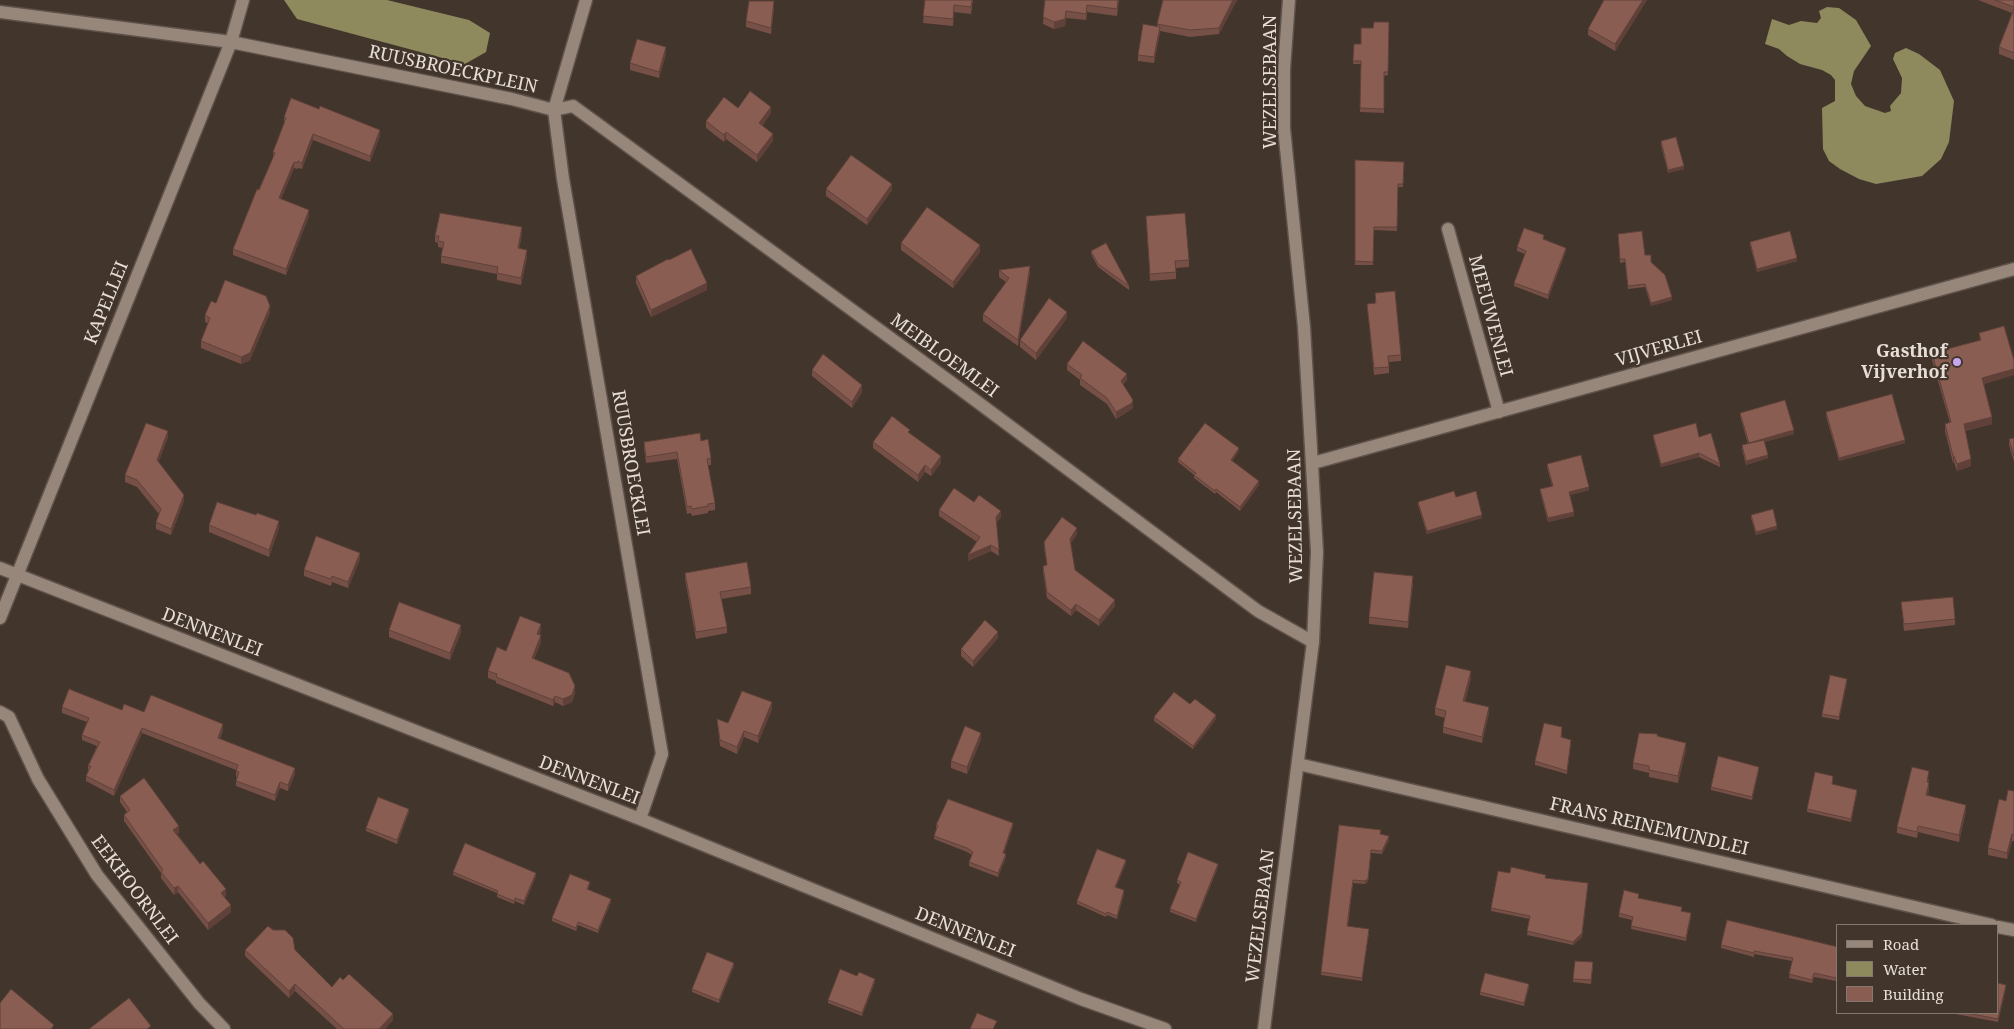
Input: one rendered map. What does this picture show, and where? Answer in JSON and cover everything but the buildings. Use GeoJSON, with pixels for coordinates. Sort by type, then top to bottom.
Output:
{"type":"FeatureCollection","features":[{"type":"Feature","properties":{"kind":"street","name":"KAPELLEI"},"geometry":{"type":"LineString","coordinates":[[0,618],[231,42],[244,0]]}},
{"type":"Feature","properties":{"kind":"street","name":"RUUSBROECKPLEIN"},"geometry":{"type":"LineString","coordinates":[[0,12],[231,42],[512,99],[554,110],[586,0]]}},
{"type":"Feature","properties":{"kind":"street","name":"WEZELSEBAAN"},"geometry":{"type":"LineString","coordinates":[[1264,1029],[1313,642],[1317,552],[1304,327],[1284,128],[1284,69],[1289,0]]}},
{"type":"Feature","properties":{"kind":"street","name":"MEIBLOEMLEI"},"geometry":{"type":"LineString","coordinates":[[554,110],[573,106],[952,383],[1258,611],[1313,642]]}},
{"type":"Feature","properties":{"kind":"street","name":"RUUSBROECKLEI"},"geometry":{"type":"LineString","coordinates":[[554,110],[563,179],[662,754],[640,819]]}},
{"type":"Feature","properties":{"kind":"street","name":"MEEUWENLEI"},"geometry":{"type":"LineString","coordinates":[[1448,229],[1499,412]]}},
{"type":"Feature","properties":{"kind":"street","name":"VIJVERLEI"},"geometry":{"type":"LineString","coordinates":[[1313,463],[2014,269]]}},
{"type":"Feature","properties":{"kind":"street","name":"DENNENLEI"},"geometry":{"type":"LineString","coordinates":[[0,568],[640,819],[1072,995],[1165,1029]]}},
{"type":"Feature","properties":{"kind":"street","name":"EEKHOORNLEI"},"geometry":{"type":"LineString","coordinates":[[0,712],[9,716],[38,779],[97,875],[199,1003],[224,1029]]}},
{"type":"Feature","properties":{"kind":"street","name":"FRANS REINEMUNDLEI"},"geometry":{"type":"LineString","coordinates":[[1298,764],[1988,924]]}},
{"type":"Feature","properties":{"kind":"street"},"geometry":{"type":"LineString","coordinates":[[1999,926],[2014,930]]}},
{"type":"Feature","properties":{"kind":"water"},"geometry":{"type":"Polygon","coordinates":[[[284,0],[387,0],[469,20],[490,33],[486,52],[465,64],[297,19],[284,0]]]}},
{"type":"Feature","properties":{"kind":"water"},"geometry":{"type":"Polygon","coordinates":[[[1827,7],[1839,8],[1856,20],[1871,46],[1854,71],[1851,84],[1856,96],[1865,106],[1885,113],[1891,111],[1890,106],[1901,93],[1902,78],[1893,59],[1895,53],[1906,48],[1919,54],[1940,70],[1954,101],[1949,142],[1941,159],[1922,176],[1876,184],[1859,179],[1829,161],[1823,149],[1822,108],[1835,101],[1835,80],[1831,75],[1822,70],[1800,64],[1779,49],[1765,44],[1772,19],[1789,25],[1801,21],[1817,23],[1821,18],[1819,11],[1827,7]]]}},
{"type":"Feature","properties":{"kind":"place","name":"Gasthof Vijverhof"},"geometry":{"type":"Point","coordinates":[1957,362]}}]}
